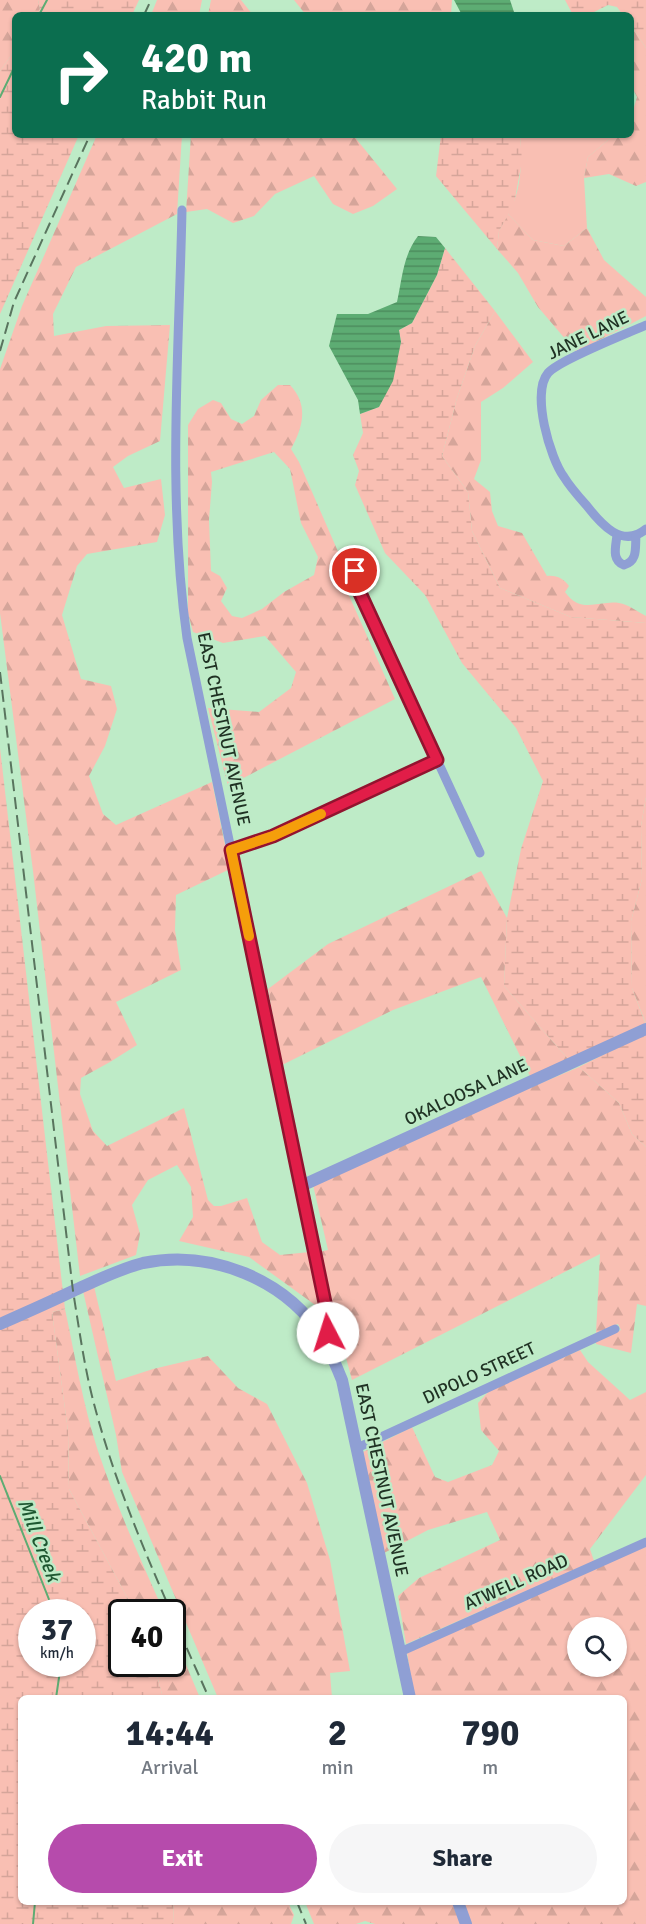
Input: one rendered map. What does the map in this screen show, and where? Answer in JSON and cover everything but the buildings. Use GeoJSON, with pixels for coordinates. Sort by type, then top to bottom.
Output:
{"type":"FeatureCollection","features":[{"type":"Feature","properties":{"kind":"street","name":"EAST CHESTNUT AVENUE"},"geometry":{"type":"LineString","coordinates":[[182,210],[175,467],[181,600],[186,638],[328,1317],[328,1333],[322,1337],[342,1380],[409,1695]]}},
{"type":"Feature","properties":{"kind":"street","name":"JANE LANE"},"geometry":{"type":"LineString","coordinates":[[617,535],[602,525],[563,477],[556,464],[540,400],[541,386],[544,378],[556,366],[646,324]]}},
{"type":"Feature","properties":{"kind":"street"},"geometry":{"type":"LineString","coordinates":[[636,535],[635,557],[630,564],[624,566],[615,558],[617,535],[636,535],[646,529]]}},
{"type":"Feature","properties":{"kind":"street"},"geometry":{"type":"LineString","coordinates":[[360,560],[354,580],[480,853]]}},
{"type":"Feature","properties":{"kind":"street"},"geometry":{"type":"LineString","coordinates":[[231,850],[273,836],[437,760]]}},
{"type":"Feature","properties":{"kind":"street","name":"OKALOOSA LANE"},"geometry":{"type":"LineString","coordinates":[[301,1186],[646,1029]]}},
{"type":"Feature","properties":{"kind":"street"},"geometry":{"type":"LineString","coordinates":[[0,1324],[116,1271],[145,1263],[193,1260],[231,1268],[268,1284],[299,1309],[322,1337]]}},
{"type":"Feature","properties":{"kind":"street","name":"DIPOLO STREET"},"geometry":{"type":"LineString","coordinates":[[357,1448],[615,1329]]}},
{"type":"Feature","properties":{"kind":"street","name":"ATWELL ROAD"},"geometry":{"type":"LineString","coordinates":[[400,1652],[646,1542]]}},
{"type":"Feature","properties":{"kind":"street"},"geometry":{"type":"LineString","coordinates":[[459,1905],[466,1924]]}},
{"type":"Feature","properties":{"kind":"green space"},"geometry":{"type":"Polygon","coordinates":[[[0,0],[38,0],[38,12],[12,12],[12,54],[0,71],[0,0]]]}},
{"type":"Feature","properties":{"kind":"green space"},"geometry":{"type":"Polygon","coordinates":[[[38,0],[139,0],[133,12],[38,12],[38,0]]]}},
{"type":"Feature","properties":{"kind":"green space"},"geometry":{"type":"Polygon","coordinates":[[[157,0],[202,0],[200,12],[152,12],[157,0]]]}},
{"type":"Feature","properties":{"kind":"green space"},"geometry":{"type":"Polygon","coordinates":[[[211,0],[241,0],[251,12],[209,12],[211,0]]]}},
{"type":"Feature","properties":{"kind":"green space"},"geometry":{"type":"Polygon","coordinates":[[[294,0],[452,0],[451,12],[304,12],[294,0]]]}},
{"type":"Feature","properties":{"kind":"green space"},"geometry":{"type":"Polygon","coordinates":[[[565,0],[646,0],[646,48],[634,30],[634,12],[621,12],[617,7],[608,5],[594,12],[571,12],[565,0]]]}},
{"type":"Feature","properties":{"kind":"green space"},"geometry":{"type":"Polygon","coordinates":[[[634,30],[646,48],[646,182],[636,186],[609,174],[584,178],[588,157],[610,138],[634,138],[634,107],[637,97],[634,91],[634,30]]]}},
{"type":"Feature","properties":{"kind":"green space"},"geometry":{"type":"Polygon","coordinates":[[[12,54],[12,138],[78,138],[0,314],[0,71],[12,54]]]}},
{"type":"Feature","properties":{"kind":"green space"},"geometry":{"type":"Polygon","coordinates":[[[96,138],[182,138],[177,214],[76,267],[53,314],[54,336],[106,326],[170,325],[160,441],[128,456],[113,467],[124,488],[161,479],[165,515],[157,542],[87,554],[77,566],[62,615],[81,679],[111,686],[117,709],[105,746],[89,776],[103,814],[116,825],[212,782],[230,869],[176,895],[175,930],[181,970],[116,1002],[137,1045],[81,1078],[80,1094],[93,1131],[107,1146],[184,1108],[208,1200],[214,1206],[221,1206],[247,1198],[262,1242],[280,1255],[310,1252],[322,1310],[249,1257],[179,1241],[193,1217],[191,1187],[177,1165],[148,1180],[132,1205],[140,1234],[136,1255],[80,1276],[33,871],[0,613],[0,369],[22,306],[96,138]]]}},
{"type":"Feature","properties":{"kind":"green space"},"geometry":{"type":"Polygon","coordinates":[[[191,138],[355,138],[397,189],[373,206],[353,214],[333,204],[314,176],[275,194],[254,216],[233,223],[207,209],[186,212],[191,138]]]}},
{"type":"Feature","properties":{"kind":"green space"},"geometry":{"type":"Polygon","coordinates":[[[441,138],[520,138],[522,161],[514,204],[499,231],[497,249],[436,176],[441,138]]]}},
{"type":"Feature","properties":{"kind":"green space"},"geometry":{"type":"Polygon","coordinates":[[[520,138],[610,138],[588,157],[584,178],[587,228],[564,246],[533,240],[508,214],[516,196],[521,165],[520,138]]]}},
{"type":"Feature","properties":{"kind":"green space"},"geometry":{"type":"Polygon","coordinates":[[[508,214],[533,240],[564,246],[587,228],[604,260],[646,297],[646,316],[580,350],[578,354],[538,307],[518,273],[497,249],[499,231],[508,214]]]}},
{"type":"Feature","properties":{"kind":"green space"},"geometry":{"type":"Polygon","coordinates":[[[445,248],[495,311],[475,346],[457,398],[442,456],[468,492],[472,531],[500,588],[571,617],[646,623],[646,797],[641,826],[642,879],[631,921],[632,988],[646,1025],[569,1060],[504,986],[507,918],[521,849],[543,781],[516,728],[462,663],[425,595],[385,553],[355,485],[359,471],[353,455],[363,433],[360,414],[379,407],[401,342],[399,330],[412,323],[437,275],[445,248]]]}},
{"type":"Feature","properties":{"kind":"green space"},"geometry":{"type":"Polygon","coordinates":[[[495,311],[533,362],[503,388],[481,402],[481,460],[474,479],[490,492],[492,511],[498,526],[522,533],[547,576],[560,578],[569,586],[565,592],[571,599],[584,605],[612,603],[629,606],[646,616],[646,623],[571,617],[500,588],[472,531],[468,492],[442,456],[457,398],[475,346],[495,311]]]}},
{"type":"Feature","properties":{"kind":"green space"},"geometry":{"type":"Polygon","coordinates":[[[278,385],[290,385],[300,400],[301,424],[291,449],[299,462],[350,579],[347,591],[395,699],[228,786],[208,708],[259,712],[291,688],[296,672],[265,636],[223,643],[193,632],[188,613],[188,425],[198,409],[213,400],[221,403],[231,419],[242,424],[254,416],[261,400],[278,385]],[[274,452],[211,472],[209,520],[211,571],[220,576],[227,588],[221,601],[232,616],[242,618],[262,609],[284,592],[314,575],[318,557],[301,523],[290,469],[274,452]]]}},
{"type":"Feature","properties":{"kind":"green space"},"geometry":{"type":"Polygon","coordinates":[[[0,748],[63,1292],[0,1320],[0,748]]]}},
{"type":"Feature","properties":{"kind":"green space"},"geometry":{"type":"Polygon","coordinates":[[[646,797],[646,1024],[632,988],[631,921],[642,879],[641,826],[646,797]]]}},
{"type":"Feature","properties":{"kind":"green space"},"geometry":{"type":"Polygon","coordinates":[[[481,871],[507,918],[504,986],[569,1060],[531,1078],[481,977],[393,1010],[282,1065],[268,989],[328,944],[481,871]]]}},
{"type":"Feature","properties":{"kind":"green space"},"geometry":{"type":"Polygon","coordinates":[[[646,1033],[646,1147],[632,1134],[619,1103],[579,1067],[575,1069],[646,1033]]]}},
{"type":"Feature","properties":{"kind":"green space"},"geometry":{"type":"Polygon","coordinates":[[[579,1067],[619,1103],[632,1134],[646,1147],[646,1306],[637,1304],[631,1353],[596,1344],[621,1330],[618,1324],[596,1333],[600,1254],[352,1380],[336,1321],[333,1318],[319,1252],[328,1250],[313,1185],[579,1067]]]}},
{"type":"Feature","properties":{"kind":"green space"},"geometry":{"type":"Polygon","coordinates":[[[94,1286],[116,1381],[153,1369],[208,1356],[238,1388],[267,1404],[307,1483],[330,1560],[350,1671],[330,1673],[332,1695],[217,1695],[186,1623],[186,1599],[176,1599],[122,1472],[116,1435],[83,1291],[94,1286]]]}},
{"type":"Feature","properties":{"kind":"green space"},"geometry":{"type":"Polygon","coordinates":[[[64,1300],[65,1309],[52,1312],[68,1431],[69,1489],[128,1599],[108,1599],[108,1677],[157,1677],[162,1695],[18,1695],[18,1905],[173,1905],[174,1924],[0,1924],[0,1328],[64,1300]]]}},
{"type":"Feature","properties":{"kind":"green space"},"geometry":{"type":"Polygon","coordinates":[[[65,1309],[98,1451],[121,1513],[158,1599],[128,1599],[69,1489],[68,1431],[52,1312],[65,1309]]]}},
{"type":"Feature","properties":{"kind":"green space"},"geometry":{"type":"Polygon","coordinates":[[[580,1350],[588,1362],[630,1400],[646,1392],[646,1475],[590,1549],[594,1561],[406,1644],[398,1596],[419,1578],[500,1540],[487,1512],[428,1530],[384,1553],[363,1452],[412,1427],[435,1477],[448,1482],[492,1465],[499,1451],[481,1430],[478,1403],[490,1390],[580,1350]]]}},
{"type":"Feature","properties":{"kind":"green space"},"geometry":{"type":"Polygon","coordinates":[[[646,1546],[646,1924],[471,1924],[464,1905],[627,1905],[627,1695],[414,1695],[407,1652],[646,1546]]]}},
{"type":"Feature","properties":{"kind":"green space"},"geometry":{"type":"Polygon","coordinates":[[[186,1665],[199,1695],[162,1695],[157,1677],[186,1677],[186,1665]]]}},
{"type":"Feature","properties":{"kind":"green space"},"geometry":{"type":"Polygon","coordinates":[[[173,1905],[289,1905],[294,1915],[291,1924],[174,1924],[173,1905]]]}},
{"type":"Feature","properties":{"kind":"green space"},"geometry":{"type":"Polygon","coordinates":[[[306,1905],[454,1905],[461,1924],[375,1924],[365,1921],[356,1924],[314,1924],[306,1905]]]}},
{"type":"Feature","properties":{"kind":"shaded area"},"geometry":{"type":"Polygon","coordinates":[[[454,0],[510,0],[514,12],[460,12],[454,0]]]}},
{"type":"Feature","properties":{"kind":"shaded area"},"geometry":{"type":"Polygon","coordinates":[[[418,236],[436,237],[445,248],[437,275],[412,323],[399,330],[401,342],[393,381],[379,407],[360,414],[358,400],[329,346],[337,314],[368,314],[397,302],[406,259],[418,236]]]}},
{"type":"Feature","properties":{"kind":"waterway","name":"Mill Creek"},"geometry":{"type":"LineString","coordinates":[[41,12],[47,0]]}},
{"type":"Feature","properties":{"kind":"waterway","name":"Mill Creek"},"geometry":{"type":"LineString","coordinates":[[0,97],[12,72]]}},
{"type":"Feature","properties":{"kind":"waterway","name":"Mill Creek"},"geometry":{"type":"LineString","coordinates":[[0,1476],[49,1599]]}},
{"type":"Feature","properties":{"kind":"waterway","name":"Mill Creek"},"geometry":{"type":"LineString","coordinates":[[56,1695],[59,1677]]}},
{"type":"Feature","properties":{"kind":"waterway","name":"Mill Creek"},"geometry":{"type":"LineString","coordinates":[[33,1924],[35,1905]]}},
{"type":"Feature","properties":{"kind":"railway"},"geometry":{"type":"LineString","coordinates":[[145,12],[151,0]]}},
{"type":"Feature","properties":{"kind":"railway"},"geometry":{"type":"LineString","coordinates":[[0,351],[14,302],[89,138]]}},
{"type":"Feature","properties":{"kind":"railway"},"geometry":{"type":"LineString","coordinates":[[0,672],[73,1291],[84,1360],[101,1428],[118,1481],[166,1599]]}},
{"type":"Feature","properties":{"kind":"railway"},"geometry":{"type":"LineString","coordinates":[[186,1646],[208,1695]]}},
{"type":"Feature","properties":{"kind":"railway"},"geometry":{"type":"LineString","coordinates":[[298,1905],[306,1924]]}},
{"type":"Feature","properties":{"kind":"slow traffic"},"geometry":{"type":"LineString","coordinates":[[249,936],[231,850],[273,836],[321,814]]}},
{"type":"Feature","properties":{"kind":"route"},"geometry":{"type":"LineString","coordinates":[[328,1333],[328,1317],[231,850],[273,836],[437,760],[354,580],[355,571]]}}]}
